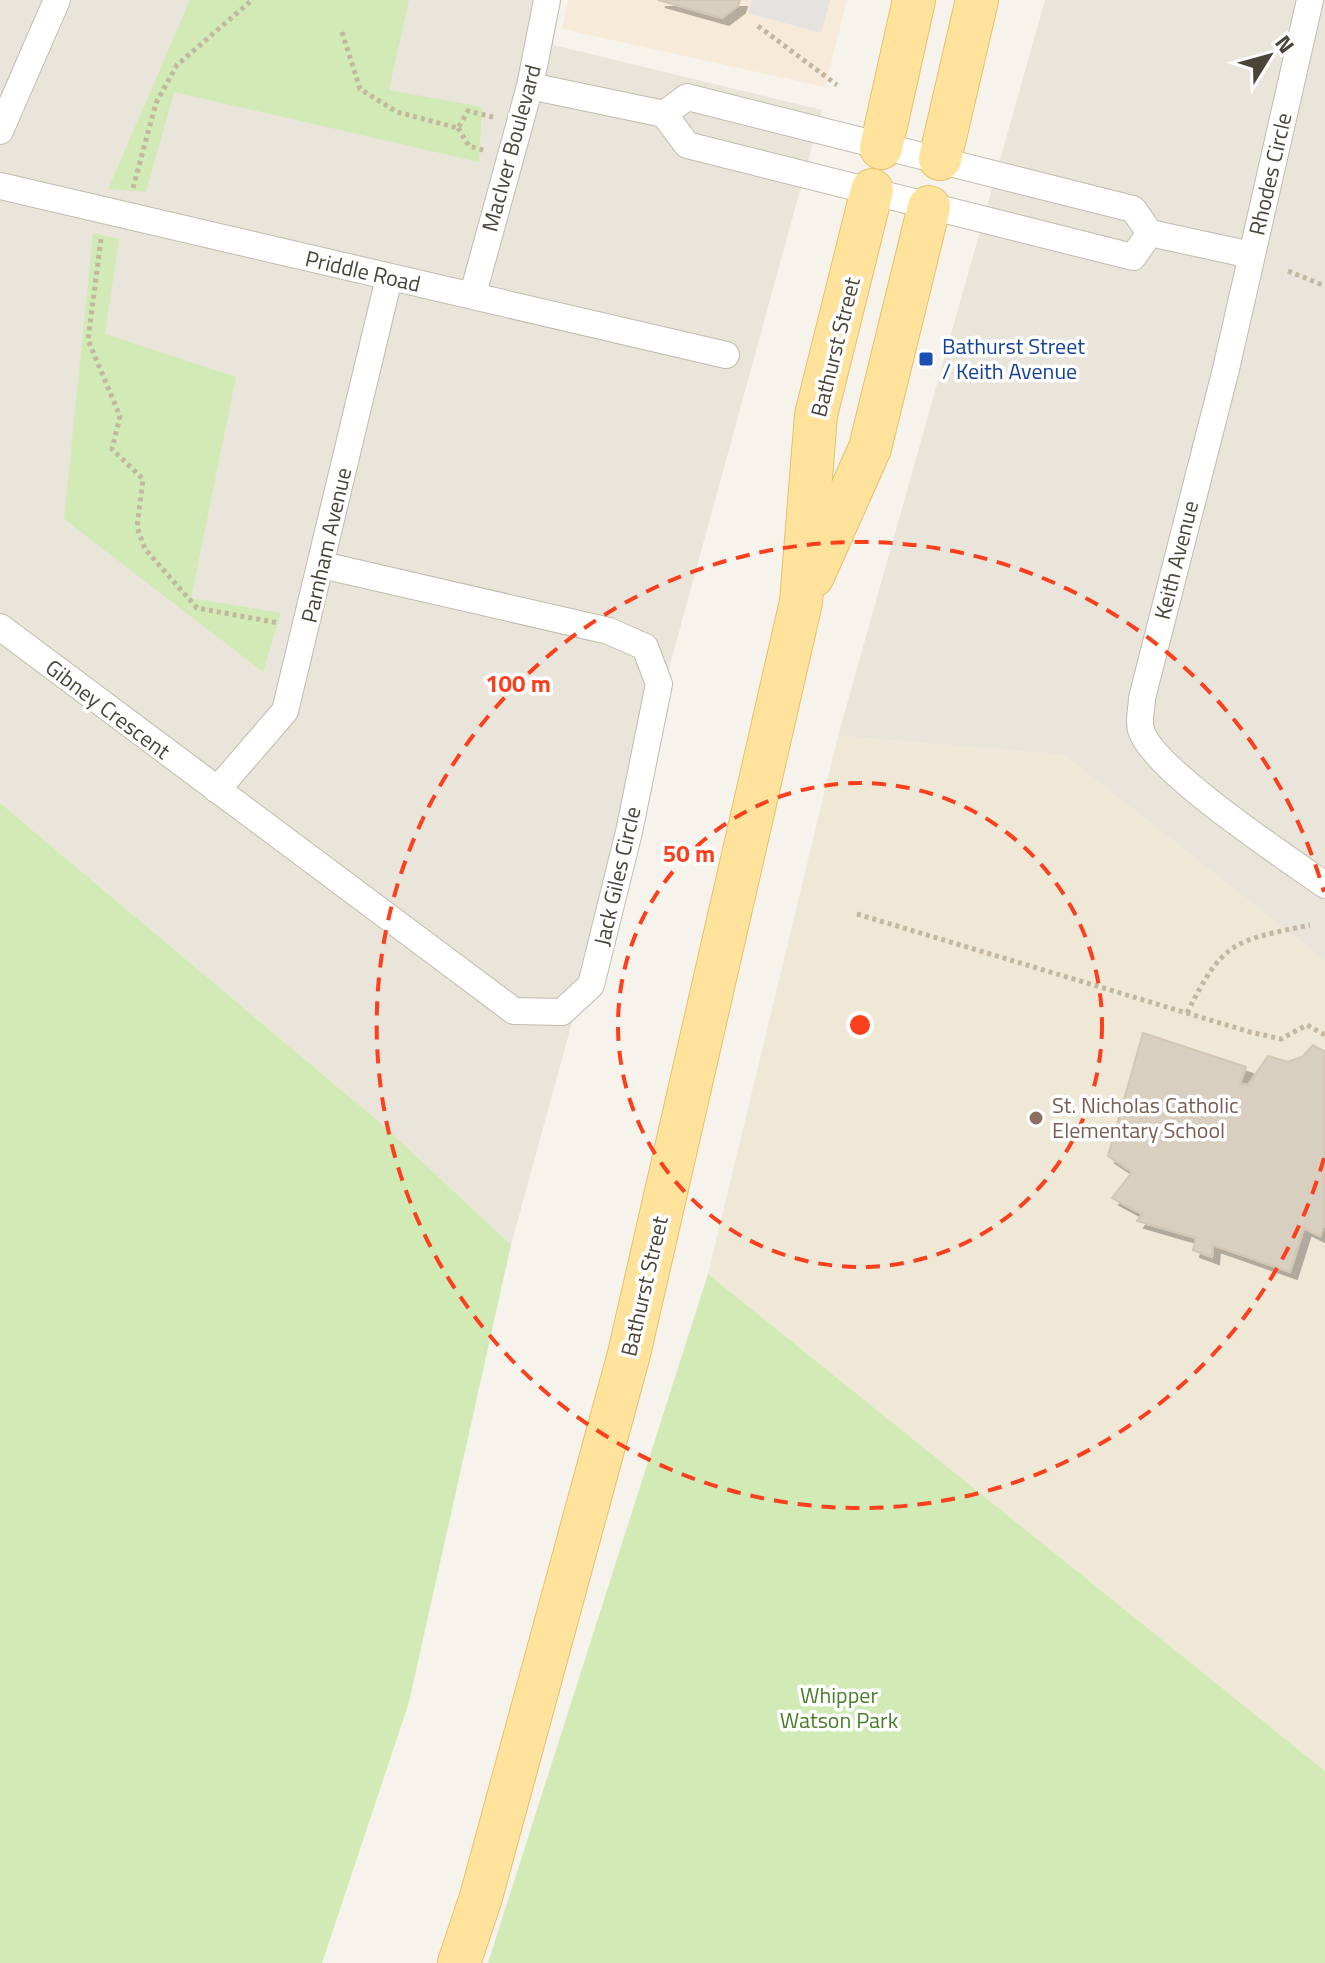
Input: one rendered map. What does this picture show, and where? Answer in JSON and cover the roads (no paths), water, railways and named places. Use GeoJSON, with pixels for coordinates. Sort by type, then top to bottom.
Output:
{"type":"FeatureCollection","features":[{"type":"Feature","properties":{"kind":"main road"},"geometry":{"type":"LineString","coordinates":[[881,148],[914,0]]}},
{"type":"Feature","properties":{"kind":"main road"},"geometry":{"type":"LineString","coordinates":[[940,159],[977,0]]}},
{"type":"Feature","properties":{"kind":"main road","name":"Bathurst Street"},"geometry":{"type":"LineString","coordinates":[[459,1963],[481,1897],[629,1354],[801,602],[816,415],[872,190]]}},
{"type":"Feature","properties":{"kind":"main road","name":"Bathurst Street"},"geometry":{"type":"LineString","coordinates":[[801,602],[870,448],[929,207]]}},
{"type":"Feature","properties":{"kind":"street"},"geometry":{"type":"LineString","coordinates":[[0,131],[57,0]]}},
{"type":"Feature","properties":{"kind":"street","name":"MacIver Boulevard"},"geometry":{"type":"LineString","coordinates":[[473,294],[530,86],[547,0]]}},
{"type":"Feature","properties":{"kind":"street","name":"Rhodes Circle"},"geometry":{"type":"LineString","coordinates":[[1251,255],[1310,0]]}},
{"type":"Feature","properties":{"kind":"street"},"geometry":{"type":"LineString","coordinates":[[530,86],[664,114],[687,145],[1133,257],[1150,233]]}},
{"type":"Feature","properties":{"kind":"street"},"geometry":{"type":"LineString","coordinates":[[664,114],[687,97],[1133,209],[1150,233],[1251,255]]}},
{"type":"Feature","properties":{"kind":"street","name":"Priddle Road"},"geometry":{"type":"LineString","coordinates":[[0,186],[726,355]]}},
{"type":"Feature","properties":{"kind":"street","name":"Keith Avenue"},"geometry":{"type":"LineString","coordinates":[[1251,255],[1226,369],[1142,698],[1141,730],[1163,761],[1212,803],[1325,885]]}},
{"type":"Feature","properties":{"kind":"street","name":"Parnham Avenue"},"geometry":{"type":"LineString","coordinates":[[217,790],[285,711],[389,278]]}},
{"type":"Feature","properties":{"kind":"street","name":"Jack Giles Circle"},"geometry":{"type":"LineString","coordinates":[[217,790],[514,1011],[562,1012],[591,985],[629,832],[659,684],[645,647],[609,631],[322,565]]}},
{"type":"Feature","properties":{"kind":"street","name":"Gibney Crescent"},"geometry":{"type":"LineString","coordinates":[[0,627],[217,790]]}},
{"type":"Feature","properties":{"kind":"place","name":"Bathurst Street / Keith Avenue"},"geometry":{"type":"Point","coordinates":[926,359]}},
{"type":"Feature","properties":{"kind":"place","name":"St. Nicholas Catholic Elementary School"},"geometry":{"type":"Point","coordinates":[1036,1118]}},
{"type":"Feature","properties":{"kind":"park label","name":"Whipper Watson Park"},"geometry":{"type":"Point","coordinates":[839,1708]}}]}
